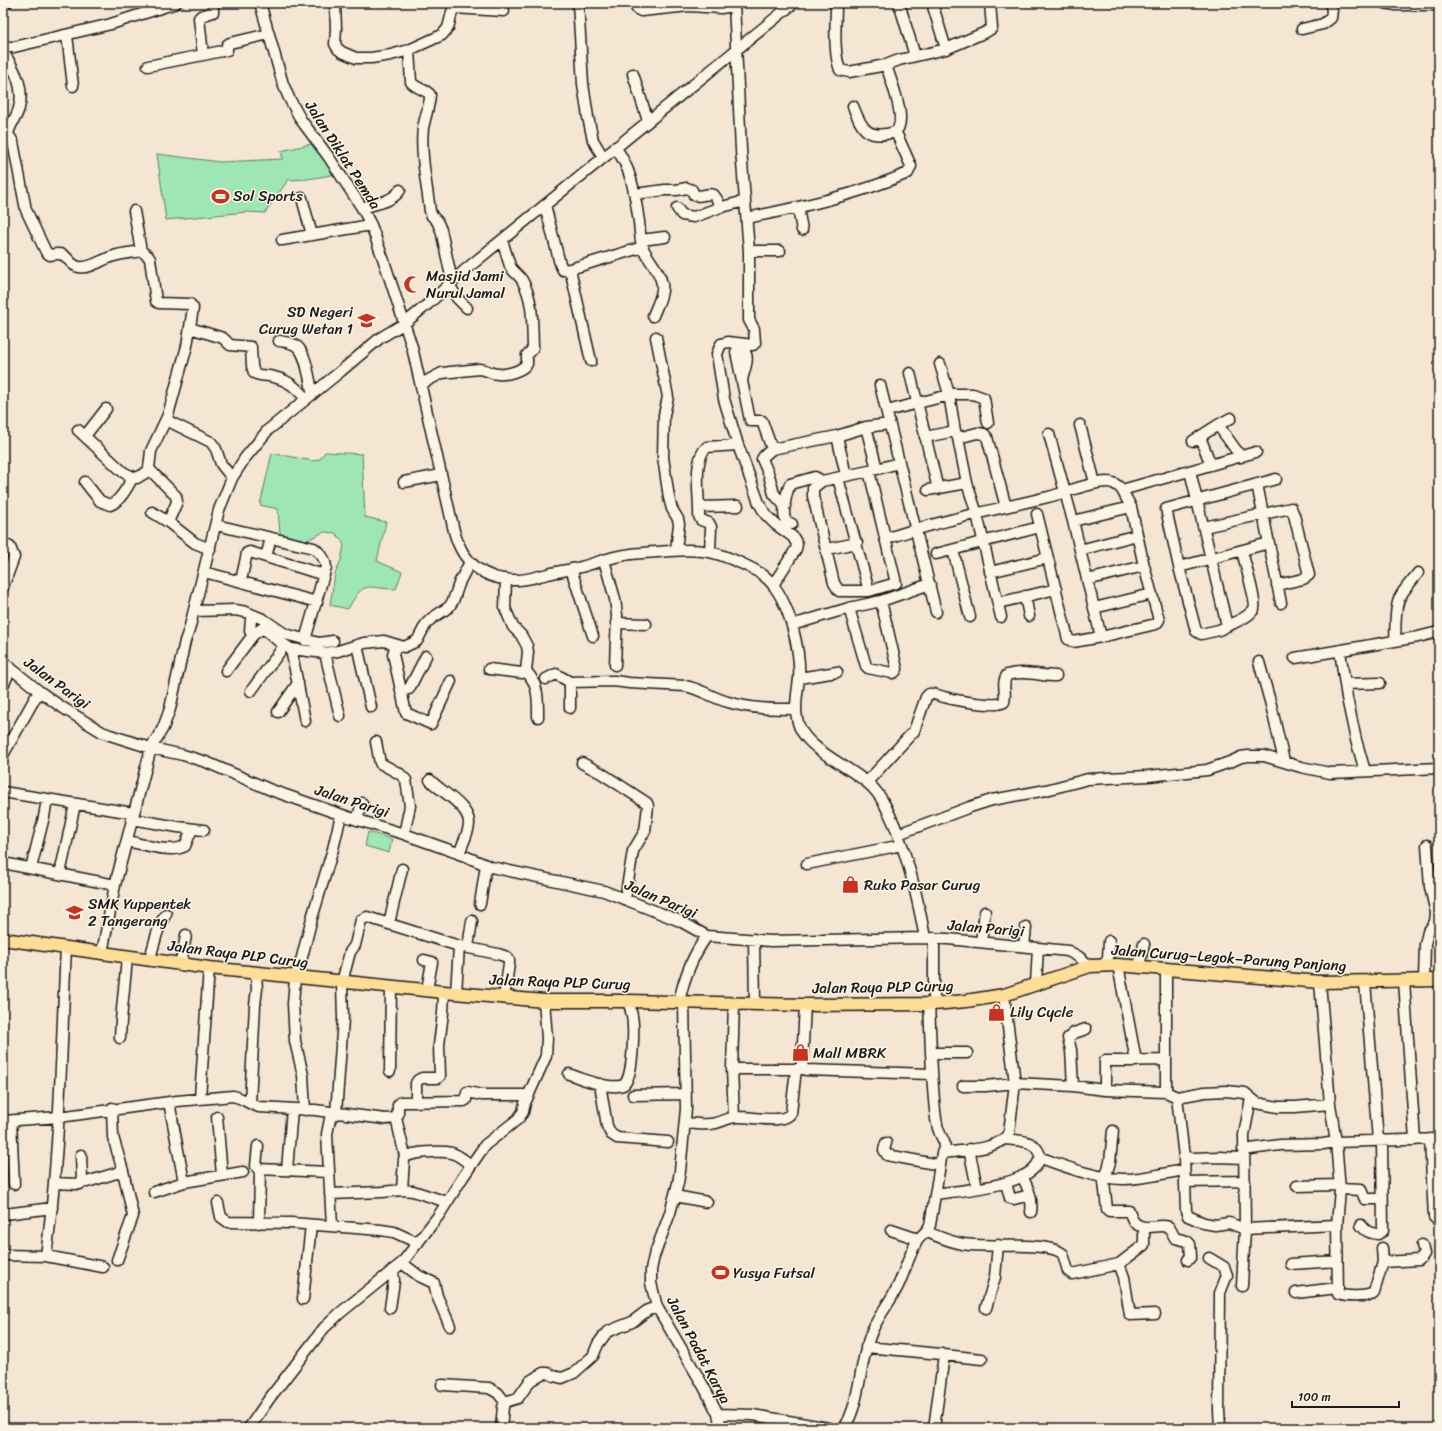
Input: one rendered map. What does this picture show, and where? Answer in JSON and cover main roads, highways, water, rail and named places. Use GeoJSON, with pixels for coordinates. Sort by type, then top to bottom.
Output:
{"type":"FeatureCollection","features":[{"type":"Feature","properties":{"kind":"main road","name":"Jalan Raya PLP Curug"},"geometry":{"type":"LineString","coordinates":[[3,939],[177,964],[295,978],[544,1001],[628,1001],[805,1005],[932,1004],[966,1002],[1004,995],[1090,966]]}},
{"type":"Feature","properties":{"kind":"main road","name":"Jalan Curug–Legok–Parung Panjang"},"geometry":{"type":"LineString","coordinates":[[1090,966],[1118,964],[1320,982],[1439,980]]}},
{"type":"Feature","properties":{"kind":"place","name":"Sol Sports"},"geometry":{"type":"Point","coordinates":[220,196]}},
{"type":"Feature","properties":{"kind":"place","name":"Masjid Jami Nurul Jamal"},"geometry":{"type":"Point","coordinates":[413,285]}},
{"type":"Feature","properties":{"kind":"place","name":"SD Negeri Curug Wetan 1"},"geometry":{"type":"Point","coordinates":[366,321]}},
{"type":"Feature","properties":{"kind":"place","name":"Ruko Pasar Curug"},"geometry":{"type":"Point","coordinates":[851,885]}},
{"type":"Feature","properties":{"kind":"place","name":"SMK Yuppentek 2 Tangerang"},"geometry":{"type":"Point","coordinates":[75,913]}},
{"type":"Feature","properties":{"kind":"place","name":"Lily Cycle"},"geometry":{"type":"Point","coordinates":[997,1012]}},
{"type":"Feature","properties":{"kind":"place","name":"Mall MBRK"},"geometry":{"type":"Point","coordinates":[800,1053]}},
{"type":"Feature","properties":{"kind":"place","name":"Yusya Futsal"},"geometry":{"type":"Point","coordinates":[720,1273]}}]}
